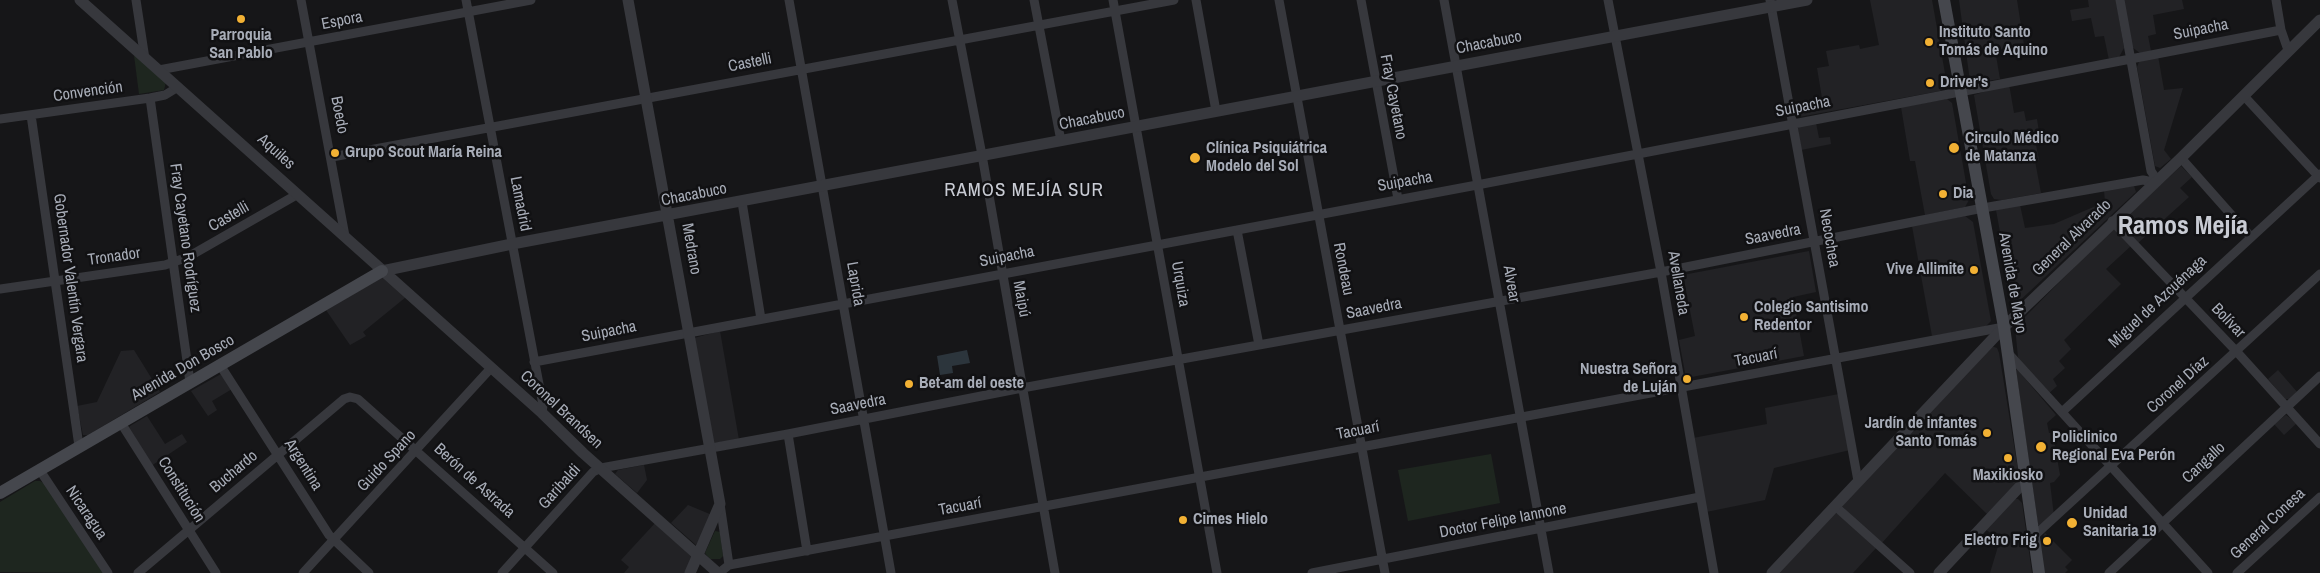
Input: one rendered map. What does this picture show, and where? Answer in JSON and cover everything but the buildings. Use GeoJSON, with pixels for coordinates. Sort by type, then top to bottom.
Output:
{"type":"FeatureCollection","features":[{"type":"Feature","properties":{"kind":"main road","name":"Avenida de Mayo"},"geometry":{"type":"LineString","coordinates":[[1944,0],[2004,327],[2039,573]]}},
{"type":"Feature","properties":{"kind":"main road","name":"Avenida Don Bosco"},"geometry":{"type":"LineString","coordinates":[[0,493],[382,271]]}},
{"type":"Feature","properties":{"kind":"street"},"geometry":{"type":"LineString","coordinates":[[80,0],[146,59]]}},
{"type":"Feature","properties":{"kind":"street"},"geometry":{"type":"LineString","coordinates":[[136,0],[146,59]]}},
{"type":"Feature","properties":{"kind":"street","name":"Boedo"},"geometry":{"type":"LineString","coordinates":[[302,0],[345,236]]}},
{"type":"Feature","properties":{"kind":"street","name":"Lamadrid"},"geometry":{"type":"LineString","coordinates":[[466,0],[543,405],[542,413]]}},
{"type":"Feature","properties":{"kind":"street","name":"Espora"},"geometry":{"type":"LineString","coordinates":[[159,70],[531,0]]}},
{"type":"Feature","properties":{"kind":"street","name":"Medrano"},"geometry":{"type":"LineString","coordinates":[[628,0],[730,565]]}},
{"type":"Feature","properties":{"kind":"street","name":"Laprida"},"geometry":{"type":"LineString","coordinates":[[789,0],[824,186],[891,573]]}},
{"type":"Feature","properties":{"kind":"street","name":"Maipú"},"geometry":{"type":"LineString","coordinates":[[952,0],[982,155],[1055,573]]}},
{"type":"Feature","properties":{"kind":"street"},"geometry":{"type":"LineString","coordinates":[[1034,0],[1061,141]]}},
{"type":"Feature","properties":{"kind":"street","name":"Urquiza"},"geometry":{"type":"LineString","coordinates":[[1113,0],[1217,573]]}},
{"type":"Feature","properties":{"kind":"street","name":"Castelli"},"geometry":{"type":"LineString","coordinates":[[332,158],[1174,0]]}},
{"type":"Feature","properties":{"kind":"street"},"geometry":{"type":"LineString","coordinates":[[1196,0],[1216,111]]}},
{"type":"Feature","properties":{"kind":"street","name":"Rondeau"},"geometry":{"type":"LineString","coordinates":[[1279,0],[1317,214],[1385,573]]}},
{"type":"Feature","properties":{"kind":"street","name":"Fray Cayetano"},"geometry":{"type":"LineString","coordinates":[[1361,0],[1398,199]]}},
{"type":"Feature","properties":{"kind":"street","name":"Alvear"},"geometry":{"type":"LineString","coordinates":[[1444,0],[1497,300],[1549,573]]}},
{"type":"Feature","properties":{"kind":"street","name":"Avellaneda"},"geometry":{"type":"LineString","coordinates":[[1608,0],[1661,272],[1714,573]]}},
{"type":"Feature","properties":{"kind":"street","name":"Chacabuco"},"geometry":{"type":"LineString","coordinates":[[382,271],[512,244],[1375,82],[1771,3],[1807,0]]}},
{"type":"Feature","properties":{"kind":"street"},"geometry":{"type":"LineString","coordinates":[[2120,0],[2154,183]]}},
{"type":"Feature","properties":{"kind":"street"},"geometry":{"type":"LineString","coordinates":[[2276,0],[2281,30],[2288,50]]}},
{"type":"Feature","properties":{"kind":"street","name":"Necochea"},"geometry":{"type":"LineString","coordinates":[[1771,3],[1858,481]]}},
{"type":"Feature","properties":{"kind":"street","name":"General Alvarado"},"geometry":{"type":"LineString","coordinates":[[1772,573],[2004,327],[2112,221],[2181,158],[2320,20]]}},
{"type":"Feature","properties":{"kind":"street","name":"Suipacha"},"geometry":{"type":"LineString","coordinates":[[534,362],[1477,185],[2281,30]]}},
{"type":"Feature","properties":{"kind":"street","name":"Aquiles"},"geometry":{"type":"LineString","coordinates":[[146,59],[382,271]]}},
{"type":"Feature","properties":{"kind":"street","name":"Convención"},"geometry":{"type":"LineString","coordinates":[[0,119],[150,98],[165,95],[178,87]]}},
{"type":"Feature","properties":{"kind":"street"},"geometry":{"type":"LineString","coordinates":[[2244,96],[2319,176]]}},
{"type":"Feature","properties":{"kind":"street","name":"Fray Cayetano Rodríguez"},"geometry":{"type":"LineString","coordinates":[[150,98],[190,382]]}},
{"type":"Feature","properties":{"kind":"street","name":"Gobernador Valentín Vergara"},"geometry":{"type":"LineString","coordinates":[[31,115],[79,446]]}},
{"type":"Feature","properties":{"kind":"street"},"geometry":{"type":"LineString","coordinates":[[2181,158],[2251,237]]}},
{"type":"Feature","properties":{"kind":"street","name":"Miguel de Azcuénaga"},"geometry":{"type":"LineString","coordinates":[[2062,412],[2319,176]]}},
{"type":"Feature","properties":{"kind":"street","name":"Saavedra"},"geometry":{"type":"LineString","coordinates":[[601,468],[1497,300],[1661,272],[1983,208],[2143,180],[2154,183]]}},
{"type":"Feature","properties":{"kind":"street","name":"Castelli"},"geometry":{"type":"LineString","coordinates":[[173,263],[188,257],[298,194]]}},
{"type":"Feature","properties":{"kind":"street"},"geometry":{"type":"LineString","coordinates":[[742,202],[761,319]]}},
{"type":"Feature","properties":{"kind":"street","name":"Bolívar"},"geometry":{"type":"LineString","coordinates":[[2112,221],[2237,352],[2320,444]]}},
{"type":"Feature","properties":{"kind":"street"},"geometry":{"type":"LineString","coordinates":[[1237,230],[1259,346]]}},
{"type":"Feature","properties":{"kind":"street","name":"Tronador"},"geometry":{"type":"LineString","coordinates":[[0,289],[173,263]]}},
{"type":"Feature","properties":{"kind":"street","name":"Coronel Brandsen"},"geometry":{"type":"LineString","coordinates":[[382,271],[719,573]]}},
{"type":"Feature","properties":{"kind":"street","name":"Coronel Díaz"},"geometry":{"type":"LineString","coordinates":[[2033,537],[2320,274]]}},
{"type":"Feature","properties":{"kind":"street","name":"Tacuarí"},"geometry":{"type":"LineString","coordinates":[[719,573],[730,565],[1519,416],[2004,327]]}},
{"type":"Feature","properties":{"kind":"street"},"geometry":{"type":"LineString","coordinates":[[2007,352],[2208,573]]}},
{"type":"Feature","properties":{"kind":"street","name":"Argentina"},"geometry":{"type":"LineString","coordinates":[[220,365],[334,541],[369,573]]}},
{"type":"Feature","properties":{"kind":"street","name":"Guido Spano"},"geometry":{"type":"LineString","coordinates":[[303,573],[491,368]]}},
{"type":"Feature","properties":{"kind":"street","name":"Cangallo"},"geometry":{"type":"LineString","coordinates":[[2109,573],[2320,376]]}},
{"type":"Feature","properties":{"kind":"street","name":"Buchardo"},"geometry":{"type":"LineString","coordinates":[[138,573],[344,399],[350,397]]}},
{"type":"Feature","properties":{"kind":"street","name":"Berón de Astrada"},"geometry":{"type":"LineString","coordinates":[[350,397],[358,399],[417,450],[552,573]]}},
{"type":"Feature","properties":{"kind":"street","name":"Constitución"},"geometry":{"type":"LineString","coordinates":[[121,423],[216,573]]}},
{"type":"Feature","properties":{"kind":"street"},"geometry":{"type":"LineString","coordinates":[[788,434],[807,551]]}},
{"type":"Feature","properties":{"kind":"street","name":"Garibaldi"},"geometry":{"type":"LineString","coordinates":[[502,573],[593,472],[601,468]]}},
{"type":"Feature","properties":{"kind":"street","name":"Nicaragua"},"geometry":{"type":"LineString","coordinates":[[39,469],[108,573]]}},
{"type":"Feature","properties":{"kind":"street"},"geometry":{"type":"LineString","coordinates":[[1939,573],[2025,481]]}},
{"type":"Feature","properties":{"kind":"street","name":"Doctor Felipe Iannone"},"geometry":{"type":"LineString","coordinates":[[1312,573],[1700,497]]}},
{"type":"Feature","properties":{"kind":"street","name":"General Conesa"},"geometry":{"type":"LineString","coordinates":[[2237,573],[2320,497]]}},
{"type":"Feature","properties":{"kind":"street"},"geometry":{"type":"LineString","coordinates":[[690,573],[720,504]]}},
{"type":"Feature","properties":{"kind":"street"},"geometry":{"type":"LineString","coordinates":[[1835,506],[1910,573]]}},
{"type":"Feature","properties":{"kind":"shaded area"},"geometry":{"type":"Polygon","coordinates":[[[1870,0],[1932,0],[1947,85],[1940,91],[1799,117],[1795,114],[1794,103],[1822,98],[1817,68],[1829,66],[1826,51],[1859,45],[1860,49],[1879,45],[1870,0]]]}},
{"type":"Feature","properties":{"kind":"shaded area"},"geometry":{"type":"Polygon","coordinates":[[[1959,0],[2017,0],[2024,45],[1995,50],[2000,79],[1973,83],[1970,81],[1959,0]]]}},
{"type":"Feature","properties":{"kind":"shaded area"},"geometry":{"type":"Polygon","coordinates":[[[2088,0],[2116,0],[2124,48],[2119,57],[2109,60],[2104,36],[2095,37],[2091,18],[2072,21],[2070,10],[2089,7],[2088,0]]]}},
{"type":"Feature","properties":{"kind":"shaded area"},"geometry":{"type":"Polygon","coordinates":[[[2123,0],[2182,0],[2184,9],[2153,15],[2156,34],[2148,36],[2151,51],[2140,53],[2132,47],[2123,0]]]}},
{"type":"Feature","properties":{"kind":"shaded area"},"geometry":{"type":"Polygon","coordinates":[[[134,55],[166,82],[164,90],[139,94],[134,55]]]}},
{"type":"Feature","properties":{"kind":"shaded area"},"geometry":{"type":"Polygon","coordinates":[[[2158,56],[2164,90],[2183,88],[2164,150],[2171,159],[2160,168],[2155,166],[2137,67],[2139,62],[2158,56]]]}},
{"type":"Feature","properties":{"kind":"shaded area"},"geometry":{"type":"Polygon","coordinates":[[[2009,84],[2014,113],[2024,111],[2026,121],[2037,119],[2040,139],[2035,140],[2039,160],[2035,161],[2041,193],[2002,200],[1994,199],[1991,194],[1974,95],[2009,84]]]}},
{"type":"Feature","properties":{"kind":"shaded area"},"geometry":{"type":"Polygon","coordinates":[[[1947,99],[1952,103],[1969,200],[1965,207],[1925,215],[1915,161],[1910,161],[1901,107],[1947,99]]]}},
{"type":"Feature","properties":{"kind":"shaded area"},"geometry":{"type":"Polygon","coordinates":[[[1816,123],[1819,138],[1830,137],[1831,144],[1801,150],[1798,128],[1816,123]]]}},
{"type":"Feature","properties":{"kind":"shaded area"},"geometry":{"type":"Polygon","coordinates":[[[2181,166],[2192,177],[2180,188],[2189,197],[2138,243],[2120,222],[2181,166]]]}},
{"type":"Feature","properties":{"kind":"shaded area"},"geometry":{"type":"Polygon","coordinates":[[[2134,186],[2136,192],[2014,308],[1996,210],[2020,205],[2025,228],[2054,224],[2105,202],[2104,190],[2134,186]]]}},
{"type":"Feature","properties":{"kind":"shaded area"},"geometry":{"type":"Polygon","coordinates":[[[1965,216],[1973,222],[1991,321],[1984,328],[1932,336],[1912,226],[1965,216]]]}},
{"type":"Feature","properties":{"kind":"shaded area"},"geometry":{"type":"Polygon","coordinates":[[[2113,228],[2132,245],[2106,269],[2121,284],[2064,340],[2071,349],[2059,361],[2065,368],[2053,379],[2057,386],[2047,395],[2018,357],[2015,327],[2113,228]]]}},
{"type":"Feature","properties":{"kind":"shaded area","name":"Colegio Santisimo Redentor"},"geometry":{"type":"Polygon","coordinates":[[[1809,251],[1816,292],[1793,297],[1804,356],[1686,378],[1679,340],[1695,336],[1683,275],[1809,251]]]}},
{"type":"Feature","properties":{"kind":"shaded area"},"geometry":{"type":"Polygon","coordinates":[[[383,277],[406,297],[363,332],[366,336],[350,345],[326,310],[383,277]]]}},
{"type":"Feature","properties":{"kind":"shaded area"},"geometry":{"type":"Polygon","coordinates":[[[720,331],[739,440],[713,443],[694,338],[720,331]]]}},
{"type":"Feature","properties":{"kind":"shaded area"},"geometry":{"type":"Polygon","coordinates":[[[1991,346],[1997,348],[1999,353],[2019,476],[2016,487],[1988,515],[1945,473],[1880,545],[1842,506],[1991,346]]]}},
{"type":"Feature","properties":{"kind":"shaded area"},"geometry":{"type":"Polygon","coordinates":[[[134,350],[160,392],[88,435],[83,435],[77,406],[97,402],[121,351],[134,350]]]}},
{"type":"Feature","properties":{"kind":"shaded area"},"geometry":{"type":"Polygon","coordinates":[[[967,350],[970,363],[952,366],[953,373],[940,375],[937,356],[967,350]]]}},
{"type":"Feature","properties":{"kind":"shaded area"},"geometry":{"type":"Polygon","coordinates":[[[2017,369],[2056,415],[2047,423],[2049,433],[2053,435],[2060,475],[2054,482],[2050,483],[2054,516],[2040,525],[2038,525],[2017,369]]]}},
{"type":"Feature","properties":{"kind":"shaded area"},"geometry":{"type":"Polygon","coordinates":[[[2278,370],[2298,393],[2292,399],[2285,399],[2268,379],[2278,370]]]}},
{"type":"Feature","properties":{"kind":"shaded area"},"geometry":{"type":"Polygon","coordinates":[[[221,374],[232,389],[212,401],[217,410],[208,416],[191,391],[221,374]]]}},
{"type":"Feature","properties":{"kind":"shaded area"},"geometry":{"type":"Polygon","coordinates":[[[1839,394],[1850,450],[1774,468],[1765,500],[1706,512],[1693,438],[1767,424],[1765,408],[1839,394]]]}},
{"type":"Feature","properties":{"kind":"shaded area"},"geometry":{"type":"Polygon","coordinates":[[[2286,415],[2297,423],[2284,435],[2274,424],[2286,415]]]}},
{"type":"Feature","properties":{"kind":"shaded area"},"geometry":{"type":"Polygon","coordinates":[[[147,416],[165,444],[182,434],[187,442],[151,466],[128,429],[147,416]]]}},
{"type":"Feature","properties":{"kind":"shaded area"},"geometry":{"type":"Polygon","coordinates":[[[1491,454],[1500,503],[1408,521],[1398,470],[1491,454]]]}},
{"type":"Feature","properties":{"kind":"shaded area"},"geometry":{"type":"Polygon","coordinates":[[[644,465],[647,480],[637,493],[615,474],[618,470],[644,465]]]}},
{"type":"Feature","properties":{"kind":"shaded area"},"geometry":{"type":"Polygon","coordinates":[[[35,481],[45,484],[104,573],[0,572],[0,502],[35,481]]]}},
{"type":"Feature","properties":{"kind":"shaded area"},"geometry":{"type":"Polygon","coordinates":[[[2014,499],[2018,499],[2022,503],[2032,573],[1990,573],[2000,540],[1985,529],[2014,499]]]}},
{"type":"Feature","properties":{"kind":"shaded area"},"geometry":{"type":"Polygon","coordinates":[[[688,505],[712,515],[696,545],[671,523],[688,505]]]}},
{"type":"Feature","properties":{"kind":"shaded area"},"geometry":{"type":"Polygon","coordinates":[[[1837,513],[1877,547],[1853,573],[1778,573],[1833,514],[1837,513]]]}},
{"type":"Feature","properties":{"kind":"shaded area"},"geometry":{"type":"Polygon","coordinates":[[[657,521],[692,556],[686,573],[624,573],[629,567],[621,560],[657,521]]]}},
{"type":"Feature","properties":{"kind":"shaded area"},"geometry":{"type":"Polygon","coordinates":[[[715,531],[720,532],[723,556],[720,559],[710,559],[705,553],[715,531]]]}},
{"type":"Feature","properties":{"kind":"shaded area"},"geometry":{"type":"Polygon","coordinates":[[[2045,533],[2072,560],[2065,567],[2068,570],[2065,573],[2044,573],[2040,542],[2045,533]]]}},
{"type":"Feature","properties":{"kind":"place","name":"Parroquia San Pablo"},"geometry":{"type":"Point","coordinates":[241,19]}},
{"type":"Feature","properties":{"kind":"place","name":"Instituto Santo Tomás de Aquino"},"geometry":{"type":"Point","coordinates":[1929,42]}},
{"type":"Feature","properties":{"kind":"place","name":"Driver's"},"geometry":{"type":"Point","coordinates":[1930,83]}},
{"type":"Feature","properties":{"kind":"place","name":"Circulo Médico de Matanza"},"geometry":{"type":"Point","coordinates":[1954,148]}},
{"type":"Feature","properties":{"kind":"place","name":"Grupo Scout María Reina"},"geometry":{"type":"Point","coordinates":[335,153]}},
{"type":"Feature","properties":{"kind":"place","name":"Clínica Psiquiátrica Modelo del Sol"},"geometry":{"type":"Point","coordinates":[1195,158]}},
{"type":"Feature","properties":{"kind":"place","name":"Dia"},"geometry":{"type":"Point","coordinates":[1943,194]}},
{"type":"Feature","properties":{"kind":"place","name":"Vive Allimite"},"geometry":{"type":"Point","coordinates":[1974,270]}},
{"type":"Feature","properties":{"kind":"place","name":"Colegio Santisimo Redentor"},"geometry":{"type":"Point","coordinates":[1744,317]}},
{"type":"Feature","properties":{"kind":"place","name":"Nuestra Señora de Luján"},"geometry":{"type":"Point","coordinates":[1687,379]}},
{"type":"Feature","properties":{"kind":"place","name":"Bet-am del oeste"},"geometry":{"type":"Point","coordinates":[909,384]}},
{"type":"Feature","properties":{"kind":"place","name":"Jardín de infantes Santo Tomás"},"geometry":{"type":"Point","coordinates":[1987,433]}},
{"type":"Feature","properties":{"kind":"place","name":"Policlinico Regional Eva Perón"},"geometry":{"type":"Point","coordinates":[2041,447]}},
{"type":"Feature","properties":{"kind":"place","name":"Maxikiosko"},"geometry":{"type":"Point","coordinates":[2008,458]}},
{"type":"Feature","properties":{"kind":"place","name":"Cimes Hielo"},"geometry":{"type":"Point","coordinates":[1183,520]}},
{"type":"Feature","properties":{"kind":"place","name":"Unidad Sanitaria 19"},"geometry":{"type":"Point","coordinates":[2072,523]}},
{"type":"Feature","properties":{"kind":"place","name":"Electro Frig"},"geometry":{"type":"Point","coordinates":[2047,541]}},
{"type":"Feature","properties":{"kind":"district","name":"RAMOS MEJÍA SUR"},"geometry":{"type":"Point","coordinates":[1024,191]}},
{"type":"Feature","properties":{"kind":"district","name":"Ramos Mejía"},"geometry":{"type":"Point","coordinates":[2183,227]}}]}
